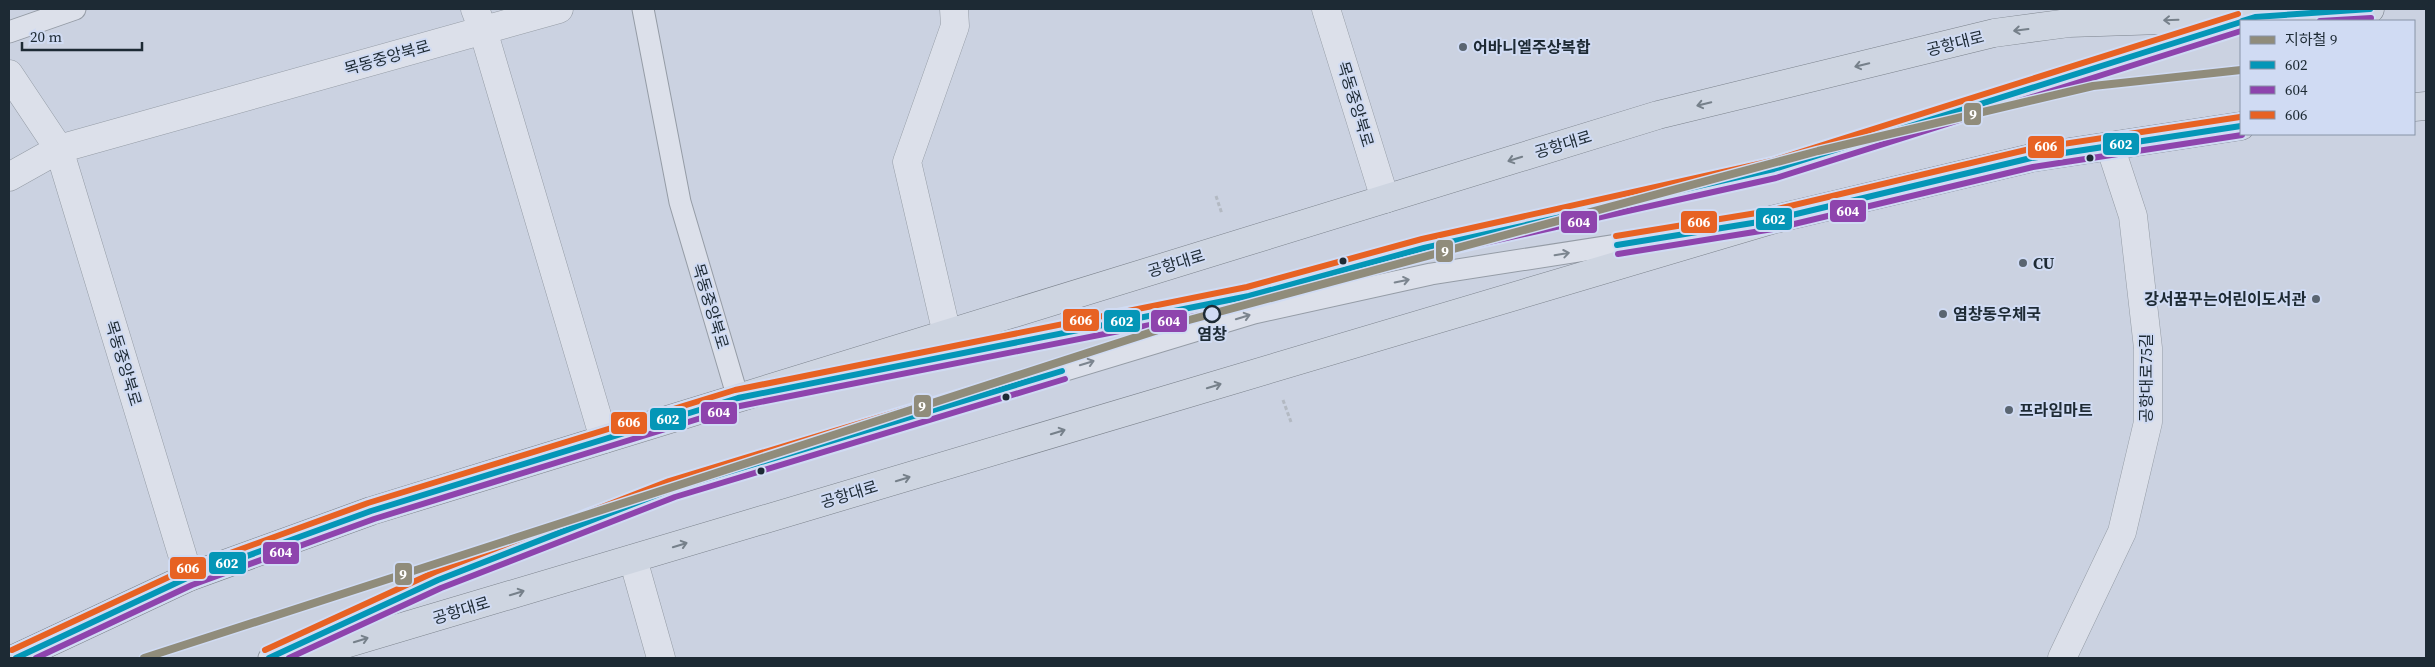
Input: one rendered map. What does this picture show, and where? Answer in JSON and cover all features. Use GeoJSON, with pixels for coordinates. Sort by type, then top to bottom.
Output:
{"type":"FeatureCollection","features":[{"type":"Feature","properties":{"kind":"main road","name":"공항대로"},"geometry":{"type":"LineString","coordinates":[[2246,20],[2370,9]]}},
{"type":"Feature","properties":{"kind":"main road","name":"공항대로"},"geometry":{"type":"LineString","coordinates":[[16,658],[189,577],[371,511],[1658,115],[1994,33],[2069,23],[2240,20]]}},
{"type":"Feature","properties":{"kind":"main road","name":"공항대로"},"geometry":{"type":"LineString","coordinates":[[298,658],[332,653],[633,559],[1771,220],[2031,158],[2240,126]]}},
{"type":"Feature","properties":{"kind":"street","name":"목동중앙북로"},"geometry":{"type":"LineString","coordinates":[[9,177],[59,148],[479,19],[559,9]]}},
{"type":"Feature","properties":{"kind":"street"},"geometry":{"type":"LineString","coordinates":[[947,334],[907,162],[955,26],[954,9]]}},
{"type":"Feature","properties":{"kind":"street","name":"목동중앙북로"},"geometry":{"type":"LineString","coordinates":[[1326,9],[1385,199]]}},
{"type":"Feature","properties":{"kind":"street"},"geometry":{"type":"LineString","coordinates":[[479,19],[604,439]]}},
{"type":"Feature","properties":{"kind":"street","name":"목동중앙북로"},"geometry":{"type":"LineString","coordinates":[[9,74],[59,148],[189,577]]}},
{"type":"Feature","properties":{"kind":"street","name":"공항대로75길"},"geometry":{"type":"LineString","coordinates":[[2062,658],[2122,532],[2148,422],[2148,348],[2133,216],[2110,146]]}},
{"type":"Feature","properties":{"kind":"street"},"geometry":{"type":"LineString","coordinates":[[633,559],[660,658]]}},
{"type":"Feature","properties":{"kind":"lane"},"geometry":{"type":"LineString","coordinates":[[9,32],[75,9]]}},
{"type":"Feature","properties":{"kind":"lane","name":"목동중앙북로"},"geometry":{"type":"LineString","coordinates":[[643,9],[680,202],[738,398]]}},
{"type":"Feature","properties":{"kind":"lane"},"geometry":{"type":"LineString","coordinates":[[738,398],[1249,296],[1424,248],[1774,169],[2240,22]]}},
{"type":"Feature","properties":{"kind":"lane"},"geometry":{"type":"LineString","coordinates":[[269,658],[438,580],[672,489],[1254,313],[1431,274],[1771,220]]}},
{"type":"Feature","properties":{"kind":"metro line","name":"9"},"geometry":{"type":"LineString","coordinates":[[144,658],[1189,320],[1818,151],[2093,86],[2240,70]]}},
{"type":"Feature","properties":{"kind":"transit line","name":"602"},"geometry":{"type":"LineString","coordinates":[[2245,20],[2255,17],[2370,9]]}},
{"type":"Feature","properties":{"kind":"transit line","name":"606"},"geometry":{"type":"LineString","coordinates":[[12,650],[186,569],[368,503],[735,390],[1247,287],[1422,239],[1772,161],[2238,14]]}},
{"type":"Feature","properties":{"kind":"transit line","name":"604"},"geometry":{"type":"LineString","coordinates":[[2337,20],[2371,18]]}},
{"type":"Feature","properties":{"kind":"transit line","name":"602"},"geometry":{"type":"LineString","coordinates":[[16,658],[189,577],[371,511],[738,398],[1249,296],[1424,248],[1774,169],[2240,22]]}},
{"type":"Feature","properties":{"kind":"transit line","name":"604"},"geometry":{"type":"LineString","coordinates":[[36,658],[192,585],[374,519],[740,406],[1251,305],[1426,256],[1776,178],[2240,31]]}},
{"type":"Feature","properties":{"kind":"transit line","name":"606"},"geometry":{"type":"LineString","coordinates":[[1616,236],[1769,211],[2030,149],[2240,117]]}},
{"type":"Feature","properties":{"kind":"transit line","name":"602"},"geometry":{"type":"LineString","coordinates":[[1617,245],[1771,220],[2031,158],[2240,126]]}},
{"type":"Feature","properties":{"kind":"transit line","name":"604"},"geometry":{"type":"LineString","coordinates":[[1618,254],[1773,229],[2033,167],[2242,135]]}},
{"type":"Feature","properties":{"kind":"transit line","name":"606"},"geometry":{"type":"LineString","coordinates":[[265,650],[435,572],[669,481],[1059,363]]}},
{"type":"Feature","properties":{"kind":"transit line","name":"602"},"geometry":{"type":"LineString","coordinates":[[269,658],[438,580],[672,489],[1062,371]]}},
{"type":"Feature","properties":{"kind":"transit line","name":"604"},"geometry":{"type":"LineString","coordinates":[[289,658],[441,588],[675,497],[1065,379]]}},
{"type":"Feature","properties":{"kind":"place","name":"어바니엘주상복합"},"geometry":{"type":"Point","coordinates":[1463,47]}},
{"type":"Feature","properties":{"kind":"place","name":"CU"},"geometry":{"type":"Point","coordinates":[2023,263]}},
{"type":"Feature","properties":{"kind":"place","name":"강서꿈꾸는어린이도서관"},"geometry":{"type":"Point","coordinates":[2316,299]}},
{"type":"Feature","properties":{"kind":"place","name":"염창"},"geometry":{"type":"Point","coordinates":[1212,314]}},
{"type":"Feature","properties":{"kind":"place","name":"염창동우체국"},"geometry":{"type":"Point","coordinates":[1943,314]}},
{"type":"Feature","properties":{"kind":"place","name":"프라임마트"},"geometry":{"type":"Point","coordinates":[2009,410]}}]}
